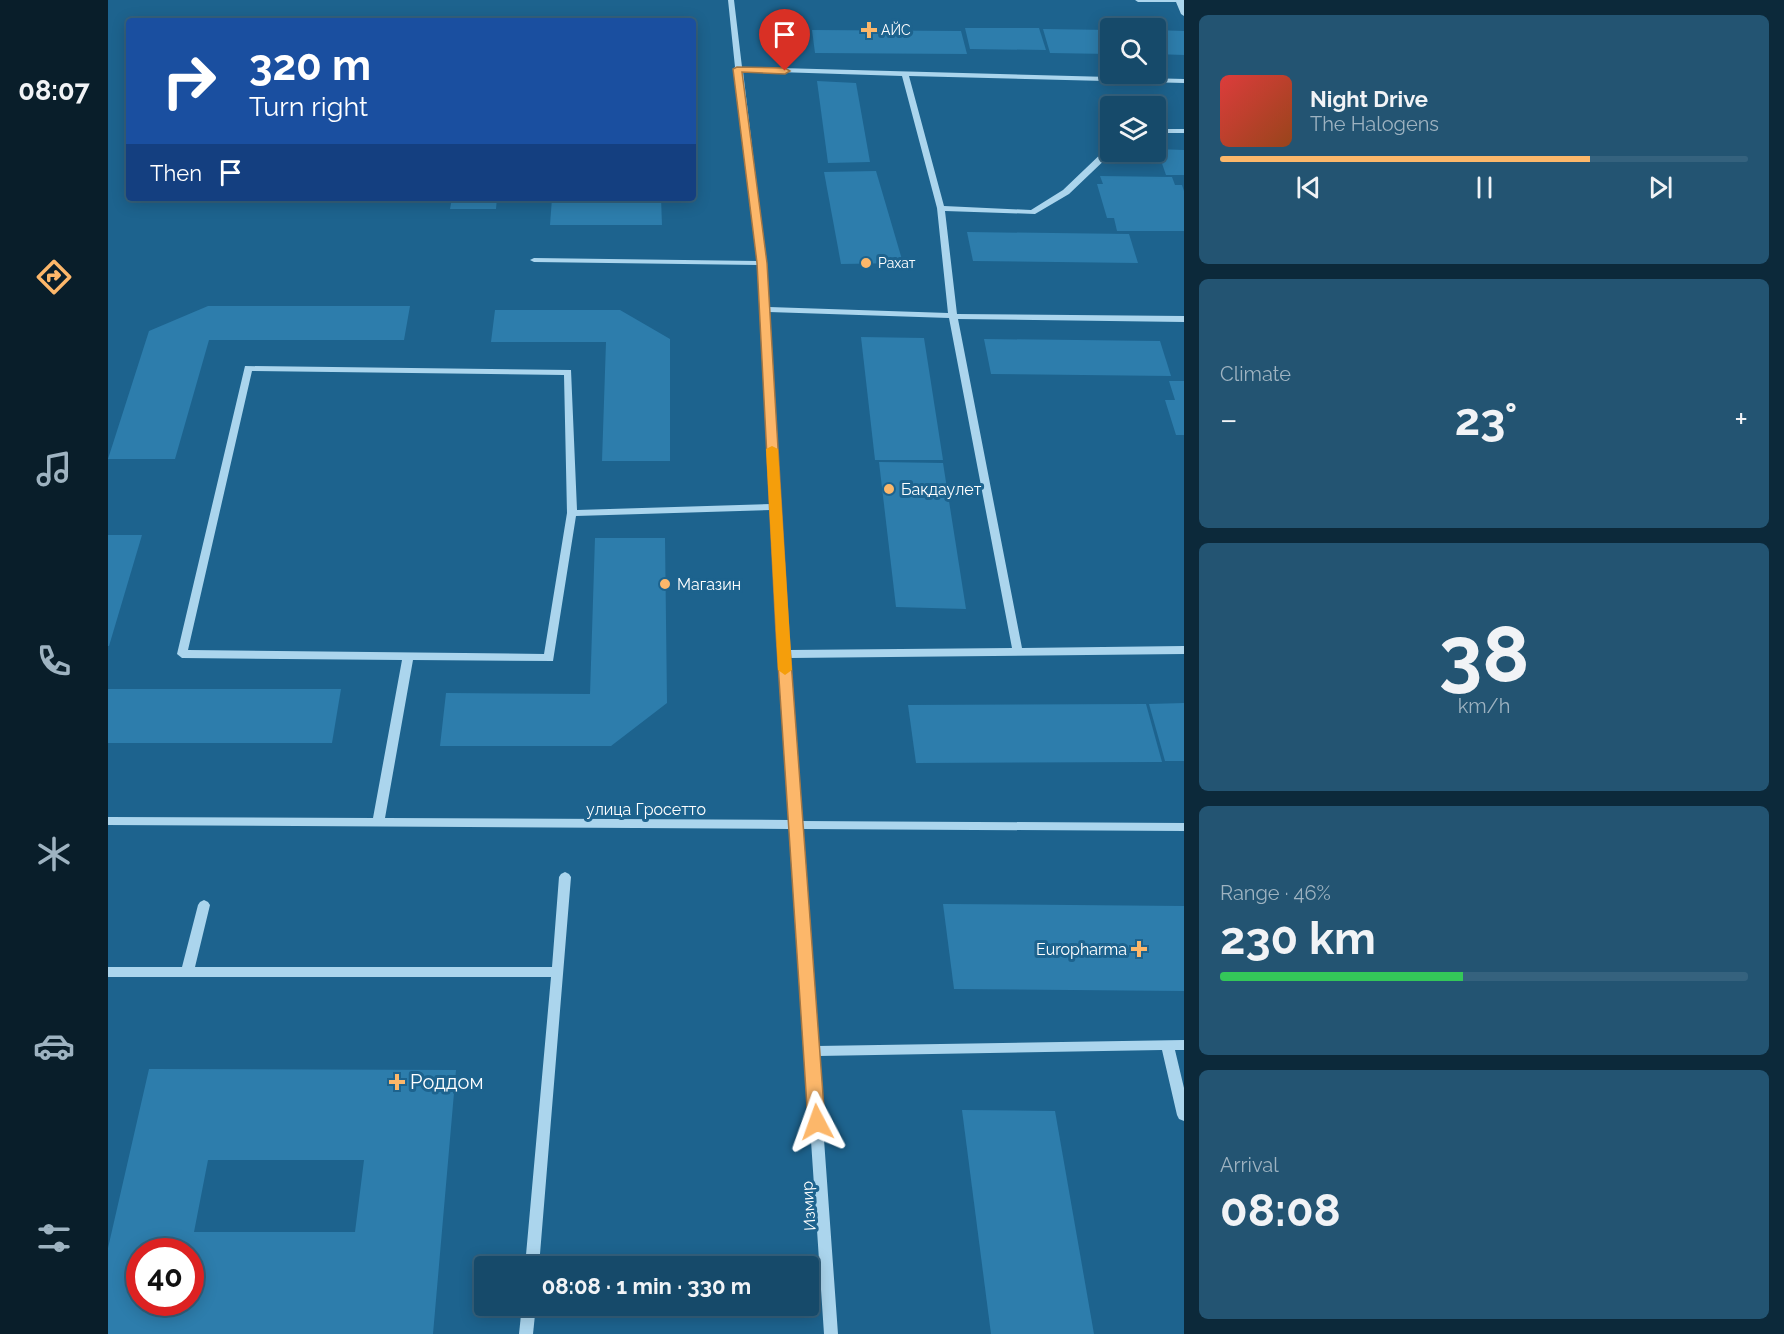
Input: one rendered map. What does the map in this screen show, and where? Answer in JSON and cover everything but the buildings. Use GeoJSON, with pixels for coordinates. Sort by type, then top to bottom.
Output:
{"type":"FeatureCollection","features":[{"type":"Feature","properties":{"kind":"street","name":"Измир"},"geometry":{"type":"LineString","coordinates":[[730,0],[762,263],[784,654],[831,1334]]}},
{"type":"Feature","properties":{"kind":"street"},"geometry":{"type":"LineString","coordinates":[[1138,0],[1184,0]]}},
{"type":"Feature","properties":{"kind":"street"},"geometry":{"type":"LineString","coordinates":[[1179,0],[1184,14]]}},
{"type":"Feature","properties":{"kind":"street"},"geometry":{"type":"LineString","coordinates":[[737,69],[1184,81]]}},
{"type":"Feature","properties":{"kind":"street"},"geometry":{"type":"LineString","coordinates":[[905,75],[941,208],[953,316],[1018,652]]}},
{"type":"Feature","properties":{"kind":"street"},"geometry":{"type":"LineString","coordinates":[[1166,131],[1184,131]]}},
{"type":"Feature","properties":{"kind":"street"},"geometry":{"type":"LineString","coordinates":[[941,208],[1032,212],[1066,192],[1100,160]]}},
{"type":"Feature","properties":{"kind":"street"},"geometry":{"type":"LineString","coordinates":[[534,260],[762,263]]}},
{"type":"Feature","properties":{"kind":"street"},"geometry":{"type":"LineString","coordinates":[[764,309],[953,316],[1184,319]]}},
{"type":"Feature","properties":{"kind":"street"},"geometry":{"type":"LineString","coordinates":[[248,368],[568,372],[572,513],[549,658],[182,654],[248,368]]}},
{"type":"Feature","properties":{"kind":"street"},"geometry":{"type":"LineString","coordinates":[[572,513],[775,507]]}},
{"type":"Feature","properties":{"kind":"street"},"geometry":{"type":"LineString","coordinates":[[784,654],[1184,650]]}},
{"type":"Feature","properties":{"kind":"street"},"geometry":{"type":"LineString","coordinates":[[378,823],[408,657]]}},
{"type":"Feature","properties":{"kind":"street","name":"улица Гросетто"},"geometry":{"type":"LineString","coordinates":[[108,821],[1184,827]]}},
{"type":"Feature","properties":{"kind":"street"},"geometry":{"type":"LineString","coordinates":[[533,1256],[565,877]]}},
{"type":"Feature","properties":{"kind":"street"},"geometry":{"type":"LineString","coordinates":[[187,973],[204,905]]}},
{"type":"Feature","properties":{"kind":"street"},"geometry":{"type":"LineString","coordinates":[[108,972],[558,972]]}},
{"type":"Feature","properties":{"kind":"street"},"geometry":{"type":"LineString","coordinates":[[1167,1045],[1184,1115]]}},
{"type":"Feature","properties":{"kind":"street"},"geometry":{"type":"LineString","coordinates":[[812,1051],[1184,1045]]}},
{"type":"Feature","properties":{"kind":"street"},"geometry":{"type":"LineString","coordinates":[[526,1334],[528,1316]]}},
{"type":"Feature","properties":{"kind":"slow traffic"},"geometry":{"type":"LineString","coordinates":[[772,449],[785,670]]}},
{"type":"Feature","properties":{"kind":"place","name":"АЙС"},"geometry":{"type":"Point","coordinates":[869,30]}},
{"type":"Feature","properties":{"kind":"place","name":"Рахат"},"geometry":{"type":"Point","coordinates":[866,263]}},
{"type":"Feature","properties":{"kind":"place","name":"Бақдаулет"},"geometry":{"type":"Point","coordinates":[889,489]}},
{"type":"Feature","properties":{"kind":"place","name":"Магазин"},"geometry":{"type":"Point","coordinates":[665,584]}},
{"type":"Feature","properties":{"kind":"place","name":"Europharma"},"geometry":{"type":"Point","coordinates":[1139,949]}},
{"type":"Feature","properties":{"kind":"place","name":"Роддом"},"geometry":{"type":"Point","coordinates":[397,1082]}},
{"type":"Feature","properties":{"kind":"route"},"geometry":{"type":"LineString","coordinates":[[785,71],[737,69],[762,263],[782,633],[817,1122]]}}]}
